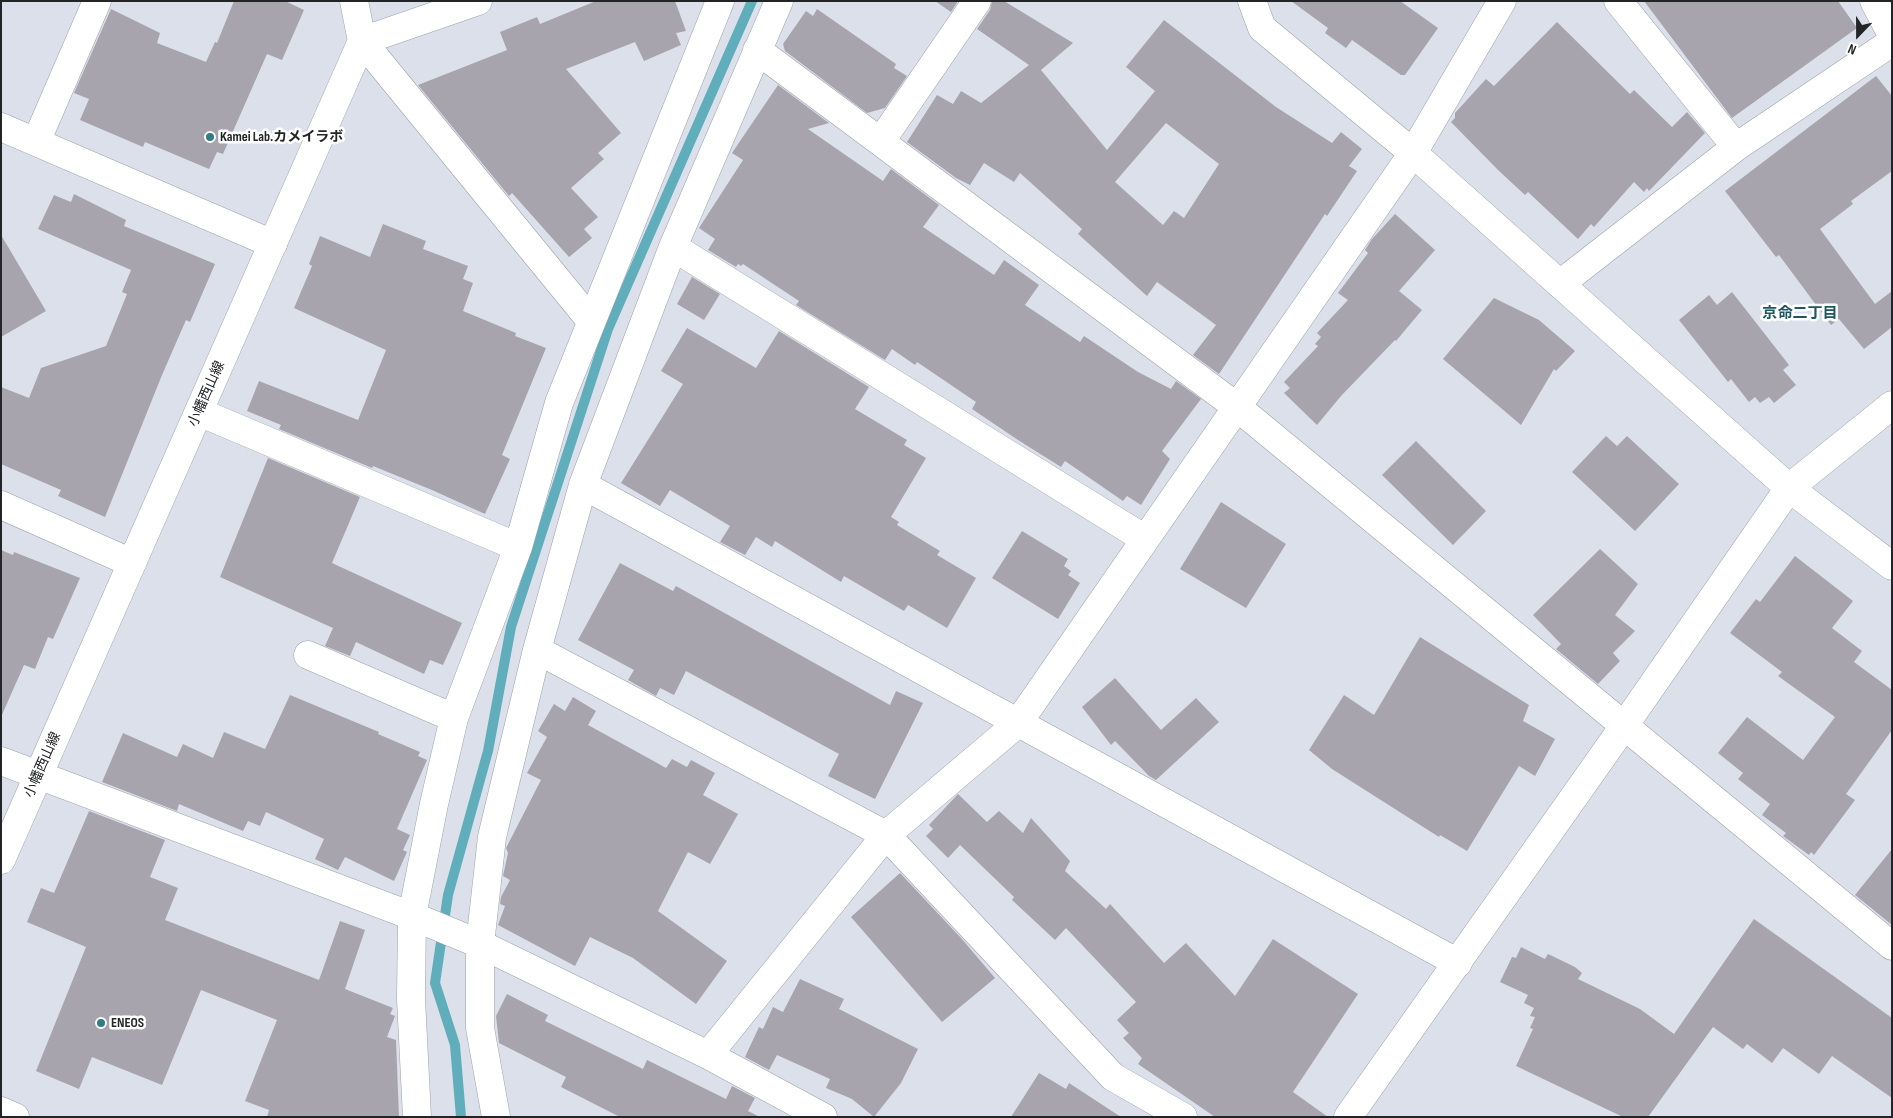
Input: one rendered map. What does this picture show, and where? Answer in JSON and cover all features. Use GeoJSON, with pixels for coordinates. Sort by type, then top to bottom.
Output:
{"type":"FeatureCollection","features":[{"type":"Feature","properties":{"kind":"street"},"geometry":{"type":"LineString","coordinates":[[36,142],[97,1]]}},
{"type":"Feature","properties":{"kind":"street"},"geometry":{"type":"LineString","coordinates":[[354,1],[362,41],[591,321]]}},
{"type":"Feature","properties":{"kind":"street"},"geometry":{"type":"LineString","coordinates":[[362,41],[478,1]]}},
{"type":"Feature","properties":{"kind":"street"},"geometry":{"type":"LineString","coordinates":[[417,1117],[411,999],[412,916],[434,804],[454,718],[518,547],[559,403],[720,1]]}},
{"type":"Feature","properties":{"kind":"street"},"geometry":{"type":"LineString","coordinates":[[496,1117],[480,1028],[480,944],[492,837],[537,650],[584,486],[673,247],[779,1]]}},
{"type":"Feature","properties":{"kind":"street"},"geometry":{"type":"LineString","coordinates":[[881,141],[977,1]]}},
{"type":"Feature","properties":{"kind":"street"},"geometry":{"type":"LineString","coordinates":[[1252,1],[1262,28],[1413,153],[1789,488],[1892,566]]}},
{"type":"Feature","properties":{"kind":"street"},"geometry":{"type":"LineString","coordinates":[[708,1055],[886,835],[1018,723],[1413,153],[1502,1]]}},
{"type":"Feature","properties":{"kind":"street"},"geometry":{"type":"LineString","coordinates":[[1618,1],[1736,147]]}},
{"type":"Feature","properties":{"kind":"street"},"geometry":{"type":"LineString","coordinates":[[1874,1],[1892,35]]}},
{"type":"Feature","properties":{"kind":"street","name":"小幡西山線"},"geometry":{"type":"LineString","coordinates":[[1,860],[362,41]]}},
{"type":"Feature","properties":{"kind":"street"},"geometry":{"type":"LineString","coordinates":[[1560,284],[1736,147],[1892,42]]}},
{"type":"Feature","properties":{"kind":"street"},"geometry":{"type":"LineString","coordinates":[[757,50],[1237,407],[1892,946]]}},
{"type":"Feature","properties":{"kind":"street"},"geometry":{"type":"LineString","coordinates":[[1,127],[273,244]]}},
{"type":"Feature","properties":{"kind":"street"},"geometry":{"type":"LineString","coordinates":[[673,247],[1145,539]]}},
{"type":"Feature","properties":{"kind":"street"},"geometry":{"type":"LineString","coordinates":[[1348,1117],[1624,726],[1789,488],[1892,405]]}},
{"type":"Feature","properties":{"kind":"street"},"geometry":{"type":"LineString","coordinates":[[199,412],[518,547]]}},
{"type":"Feature","properties":{"kind":"street"},"geometry":{"type":"LineString","coordinates":[[584,486],[1458,962]]}},
{"type":"Feature","properties":{"kind":"street"},"geometry":{"type":"LineString","coordinates":[[1,505],[132,563]]}},
{"type":"Feature","properties":{"kind":"street"},"geometry":{"type":"LineString","coordinates":[[537,650],[886,835],[1113,1077],[1183,1117]]}},
{"type":"Feature","properties":{"kind":"street"},"geometry":{"type":"LineString","coordinates":[[308,655],[454,718]]}},
{"type":"Feature","properties":{"kind":"street"},"geometry":{"type":"LineString","coordinates":[[1,761],[412,916],[480,944],[708,1055],[822,1117]]}},
{"type":"Feature","properties":{"kind":"street"},"geometry":{"type":"LineString","coordinates":[[1,1111],[15,1117]]}},
{"type":"Feature","properties":{"kind":"building"},"geometry":{"type":"Polygon","coordinates":[[[234,1],[285,1],[304,10],[282,60],[267,54],[223,154],[217,152],[209,169],[145,142],[143,147],[80,120],[89,99],[74,93],[111,9],[160,33],[157,43],[206,62],[215,42],[217,43],[234,1]]]}},
{"type":"Feature","properties":{"kind":"building"},"geometry":{"type":"Polygon","coordinates":[[[596,1],[675,1],[686,31],[676,33],[681,45],[644,61],[635,42],[566,69],[621,133],[598,153],[604,159],[571,188],[598,217],[584,229],[592,238],[569,257],[512,193],[509,196],[418,85],[507,50],[500,32],[537,17],[540,24],[596,1]]]}},
{"type":"Feature","properties":{"kind":"building"},"geometry":{"type":"Polygon","coordinates":[[[935,1],[958,1],[951,12],[935,1]]]}},
{"type":"Feature","properties":{"kind":"building"},"geometry":{"type":"Polygon","coordinates":[[[992,1],[1004,1],[1073,43],[1041,70],[1107,150],[1155,91],[1126,67],[1164,20],[1276,107],[1332,143],[1341,132],[1362,149],[1349,166],[1357,171],[1327,216],[1325,214],[1219,374],[1193,355],[1216,325],[1157,282],[1147,296],[1078,234],[1082,229],[1020,173],[1014,182],[984,163],[970,185],[956,178],[907,142],[937,95],[953,104],[961,91],[981,103],[1029,65],[977,29],[990,10],[992,1]],[[1166,123],[1115,182],[1163,225],[1174,211],[1184,218],[1219,164],[1166,123]]]}},
{"type":"Feature","properties":{"kind":"building"},"geometry":{"type":"Polygon","coordinates":[[[1291,1],[1400,1],[1438,28],[1405,75],[1401,75],[1352,40],[1346,48],[1325,33],[1328,28],[1291,1]]]}},
{"type":"Feature","properties":{"kind":"building"},"geometry":{"type":"Polygon","coordinates":[[[1644,1],[1838,1],[1857,28],[1732,118],[1644,1]]]}},
{"type":"Feature","properties":{"kind":"building"},"geometry":{"type":"Polygon","coordinates":[[[817,9],[896,64],[894,68],[907,76],[885,108],[867,113],[785,51],[783,44],[806,11],[813,16],[817,9]]]}},
{"type":"Feature","properties":{"kind":"building"},"geometry":{"type":"Polygon","coordinates":[[[1557,22],[1630,94],[1634,90],[1672,127],[1687,112],[1705,133],[1649,191],[1647,188],[1644,192],[1634,182],[1594,227],[1591,224],[1578,239],[1528,192],[1525,195],[1451,122],[1455,118],[1455,113],[1486,79],[1494,86],[1557,22]]]}},
{"type":"Feature","properties":{"kind":"building"},"geometry":{"type":"Polygon","coordinates":[[[1876,76],[1892,96],[1892,171],[1851,201],[1853,204],[1820,229],[1875,304],[1892,291],[1892,327],[1864,349],[1839,319],[1831,325],[1779,255],[1776,257],[1725,191],[1876,76]]]}},
{"type":"Feature","properties":{"kind":"building"},"geometry":{"type":"Polygon","coordinates":[[[778,85],[829,123],[808,129],[883,181],[891,169],[939,205],[923,227],[994,275],[1004,260],[1039,285],[1025,305],[1080,342],[1084,336],[1138,372],[1171,389],[1176,381],[1201,399],[1162,451],[1170,459],[1141,505],[1127,496],[1123,501],[1065,461],[1061,467],[1018,440],[972,409],[976,402],[917,362],[915,365],[892,349],[885,360],[796,305],[799,301],[743,264],[741,266],[738,264],[736,267],[708,250],[715,239],[699,228],[743,160],[732,153],[778,85]]]}},
{"type":"Feature","properties":{"kind":"building"},"geometry":{"type":"Polygon","coordinates":[[[74,194],[126,220],[124,226],[215,264],[190,322],[186,320],[162,375],[105,517],[58,496],[61,490],[1,464],[1,387],[29,398],[41,368],[106,346],[127,294],[122,292],[131,270],[38,229],[54,195],[71,202],[74,194]]]}},
{"type":"Feature","properties":{"kind":"building"},"geometry":{"type":"Polygon","coordinates":[[[1395,214],[1435,250],[1399,291],[1422,310],[1396,341],[1341,396],[1317,425],[1284,393],[1290,388],[1284,382],[1318,346],[1315,344],[1321,337],[1317,333],[1348,300],[1338,293],[1368,253],[1365,250],[1372,239],[1395,214]]]}},
{"type":"Feature","properties":{"kind":"building"},"geometry":{"type":"Polygon","coordinates":[[[383,224],[426,241],[423,249],[468,266],[463,279],[473,283],[463,311],[516,333],[515,336],[546,348],[502,455],[510,459],[485,514],[432,490],[373,466],[372,468],[279,429],[281,425],[247,411],[259,381],[358,420],[386,350],[294,308],[312,266],[309,264],[320,236],[370,257],[383,224]]]}},
{"type":"Feature","properties":{"kind":"building"},"geometry":{"type":"Polygon","coordinates":[[[1,235],[46,311],[1,337],[1,235]]]}},
{"type":"Feature","properties":{"kind":"building"},"geometry":{"type":"Polygon","coordinates":[[[692,277],[720,294],[704,320],[677,304],[692,277]]]}},
{"type":"Feature","properties":{"kind":"building"},"geometry":{"type":"Polygon","coordinates":[[[1732,292],[1789,365],[1783,370],[1796,385],[1774,403],[1769,397],[1760,403],[1755,397],[1749,402],[1731,379],[1728,382],[1679,320],[1709,295],[1717,305],[1732,292]]]}},
{"type":"Feature","properties":{"kind":"building"},"geometry":{"type":"Polygon","coordinates":[[[1494,298],[1539,320],[1575,351],[1556,371],[1554,369],[1521,425],[1443,359],[1494,298]]]}},
{"type":"Feature","properties":{"kind":"building"},"geometry":{"type":"Polygon","coordinates":[[[687,328],[756,368],[779,331],[869,387],[855,409],[907,440],[904,445],[926,458],[891,517],[899,522],[897,525],[940,551],[937,555],[976,578],[947,628],[908,605],[904,611],[844,576],[841,582],[775,541],[772,547],[756,537],[745,555],[720,542],[730,526],[670,490],[660,506],[621,483],[683,384],[661,371],[687,328]]]}},
{"type":"Feature","properties":{"kind":"building"},"geometry":{"type":"Polygon","coordinates":[[[1606,436],[1617,446],[1627,436],[1679,484],[1635,531],[1572,472],[1606,436]]]}},
{"type":"Feature","properties":{"kind":"building"},"geometry":{"type":"Polygon","coordinates":[[[1416,441],[1486,511],[1453,545],[1382,475],[1416,441]]]}},
{"type":"Feature","properties":{"kind":"building"},"geometry":{"type":"Polygon","coordinates":[[[268,458],[360,497],[332,563],[462,623],[443,665],[430,660],[424,674],[356,642],[350,656],[325,646],[333,628],[220,577],[268,458]]]}},
{"type":"Feature","properties":{"kind":"building"},"geometry":{"type":"Polygon","coordinates":[[[1221,502],[1286,544],[1246,608],[1180,569],[1221,502]]]}},
{"type":"Feature","properties":{"kind":"building"},"geometry":{"type":"Polygon","coordinates":[[[1022,531],[1068,559],[1064,566],[1071,571],[1068,575],[1080,583],[1058,619],[992,578],[1022,531]]]}},
{"type":"Feature","properties":{"kind":"building"},"geometry":{"type":"Polygon","coordinates":[[[1600,549],[1638,584],[1615,615],[1635,631],[1613,653],[1620,661],[1598,684],[1556,649],[1561,644],[1533,615],[1600,549]]]}},
{"type":"Feature","properties":{"kind":"building"},"geometry":{"type":"Polygon","coordinates":[[[1,550],[13,555],[14,552],[80,578],[53,639],[48,637],[35,669],[24,665],[1,717],[1,550]]]}},
{"type":"Feature","properties":{"kind":"building"},"geometry":{"type":"Polygon","coordinates":[[[1795,556],[1853,601],[1832,628],[1862,651],[1854,662],[1892,690],[1892,730],[1846,794],[1855,800],[1814,855],[1811,852],[1809,855],[1783,836],[1786,833],[1762,815],[1770,804],[1738,779],[1743,773],[1718,753],[1747,717],[1803,760],[1835,717],[1778,676],[1782,672],[1730,633],[1756,599],[1760,602],[1795,556]]]}},
{"type":"Feature","properties":{"kind":"building"},"geometry":{"type":"Polygon","coordinates":[[[620,563],[673,591],[676,586],[890,705],[896,691],[923,703],[875,799],[828,776],[839,754],[686,671],[674,695],[660,688],[656,696],[628,680],[634,670],[578,640],[620,563]]]}},
{"type":"Feature","properties":{"kind":"building"},"geometry":{"type":"Polygon","coordinates":[[[1420,637],[1529,705],[1523,721],[1555,739],[1535,776],[1519,766],[1467,851],[1440,835],[1439,837],[1332,769],[1309,750],[1344,695],[1374,715],[1420,637]]]}},
{"type":"Feature","properties":{"kind":"building"},"geometry":{"type":"Polygon","coordinates":[[[1115,678],[1161,730],[1196,698],[1219,722],[1156,780],[1149,776],[1115,741],[1111,745],[1082,707],[1115,678]]]}},
{"type":"Feature","properties":{"kind":"building"},"geometry":{"type":"Polygon","coordinates":[[[290,695],[379,732],[378,734],[420,752],[418,756],[427,760],[397,829],[410,835],[403,850],[407,852],[394,881],[345,857],[338,870],[315,859],[324,839],[266,812],[260,826],[248,821],[243,831],[179,804],[177,811],[102,782],[123,733],[177,757],[183,744],[213,758],[224,732],[265,749],[290,695]]]}},
{"type":"Feature","properties":{"kind":"building"},"geometry":{"type":"Polygon","coordinates":[[[573,697],[596,711],[588,725],[666,768],[672,759],[687,767],[691,760],[715,773],[703,795],[738,814],[710,864],[688,852],[658,911],[727,961],[696,1004],[633,958],[590,937],[575,966],[498,925],[505,906],[500,904],[501,897],[510,880],[503,876],[508,853],[506,848],[541,780],[527,773],[547,737],[538,731],[554,704],[565,711],[573,697]]]}},
{"type":"Feature","properties":{"kind":"building"},"geometry":{"type":"Polygon","coordinates":[[[958,794],[987,822],[999,811],[1023,833],[1031,818],[1070,861],[1065,871],[1106,909],[1110,904],[1164,963],[1186,943],[1235,996],[1273,939],[1358,994],[1293,1092],[1328,1117],[1215,1117],[1138,1064],[1142,1058],[1123,1038],[1129,1033],[1117,1020],[1136,1002],[1066,928],[1055,940],[1012,900],[1014,897],[960,845],[948,858],[926,836],[933,829],[929,825],[958,794]]]}},
{"type":"Feature","properties":{"kind":"building"},"geometry":{"type":"Polygon","coordinates":[[[89,811],[165,840],[150,877],[178,888],[165,920],[319,980],[340,921],[365,930],[345,989],[393,1008],[390,1014],[395,1016],[387,1037],[396,1040],[399,1117],[267,1117],[269,1110],[245,1101],[277,1020],[201,990],[162,1085],[92,1057],[79,1089],[36,1071],[86,947],[27,922],[41,888],[54,893],[89,811]]]}},
{"type":"Feature","properties":{"kind":"building"},"geometry":{"type":"Polygon","coordinates":[[[1892,849],[1892,925],[1855,895],[1892,849]]]}},
{"type":"Feature","properties":{"kind":"building"},"geometry":{"type":"Polygon","coordinates":[[[900,873],[961,938],[995,978],[942,1022],[851,917],[900,873]]]}},
{"type":"Feature","properties":{"kind":"building"},"geometry":{"type":"Polygon","coordinates":[[[1754,919],[1892,1018],[1892,1098],[1832,1056],[1819,1074],[1783,1048],[1772,1063],[1747,1044],[1743,1049],[1713,1027],[1648,1117],[1623,1117],[1516,1066],[1533,1029],[1530,1028],[1535,1017],[1530,1016],[1534,1008],[1524,1003],[1528,995],[1500,982],[1512,957],[1516,958],[1521,947],[1545,959],[1548,954],[1575,967],[1582,973],[1578,979],[1640,1009],[1674,1034],[1754,919]]]}},
{"type":"Feature","properties":{"kind":"building"},"geometry":{"type":"Polygon","coordinates":[[[800,979],[844,999],[839,1009],[918,1049],[901,1083],[874,1117],[852,1099],[826,1088],[830,1079],[777,1055],[769,1070],[745,1057],[759,1027],[763,1029],[773,1007],[783,1012],[800,979]]]}},
{"type":"Feature","properties":{"kind":"building"},"geometry":{"type":"Polygon","coordinates":[[[507,994],[548,1015],[545,1021],[643,1069],[647,1060],[726,1099],[732,1086],[755,1098],[748,1111],[760,1117],[620,1117],[561,1087],[566,1077],[499,1043],[496,1016],[507,994]]]}},
{"type":"Feature","properties":{"kind":"building"},"geometry":{"type":"Polygon","coordinates":[[[1039,1073],[1066,1089],[1069,1083],[1121,1117],[1011,1117],[1039,1073]]]}},
{"type":"Feature","properties":{"kind":"waterway"},"geometry":{"type":"LineString","coordinates":[[461,1117],[455,1045],[435,983],[448,895],[488,751],[511,627],[608,329],[752,1]]}},
{"type":"Feature","properties":{"kind":"place","name":"Kamei Lab.カメイラボ"},"geometry":{"type":"Point","coordinates":[210,137]}},
{"type":"Feature","properties":{"kind":"place","name":"ENEOS"},"geometry":{"type":"Point","coordinates":[101,1023]}},
{"type":"Feature","properties":{"kind":"district","name":"京命二丁目"},"geometry":{"type":"Point","coordinates":[1800,314]}}]}
